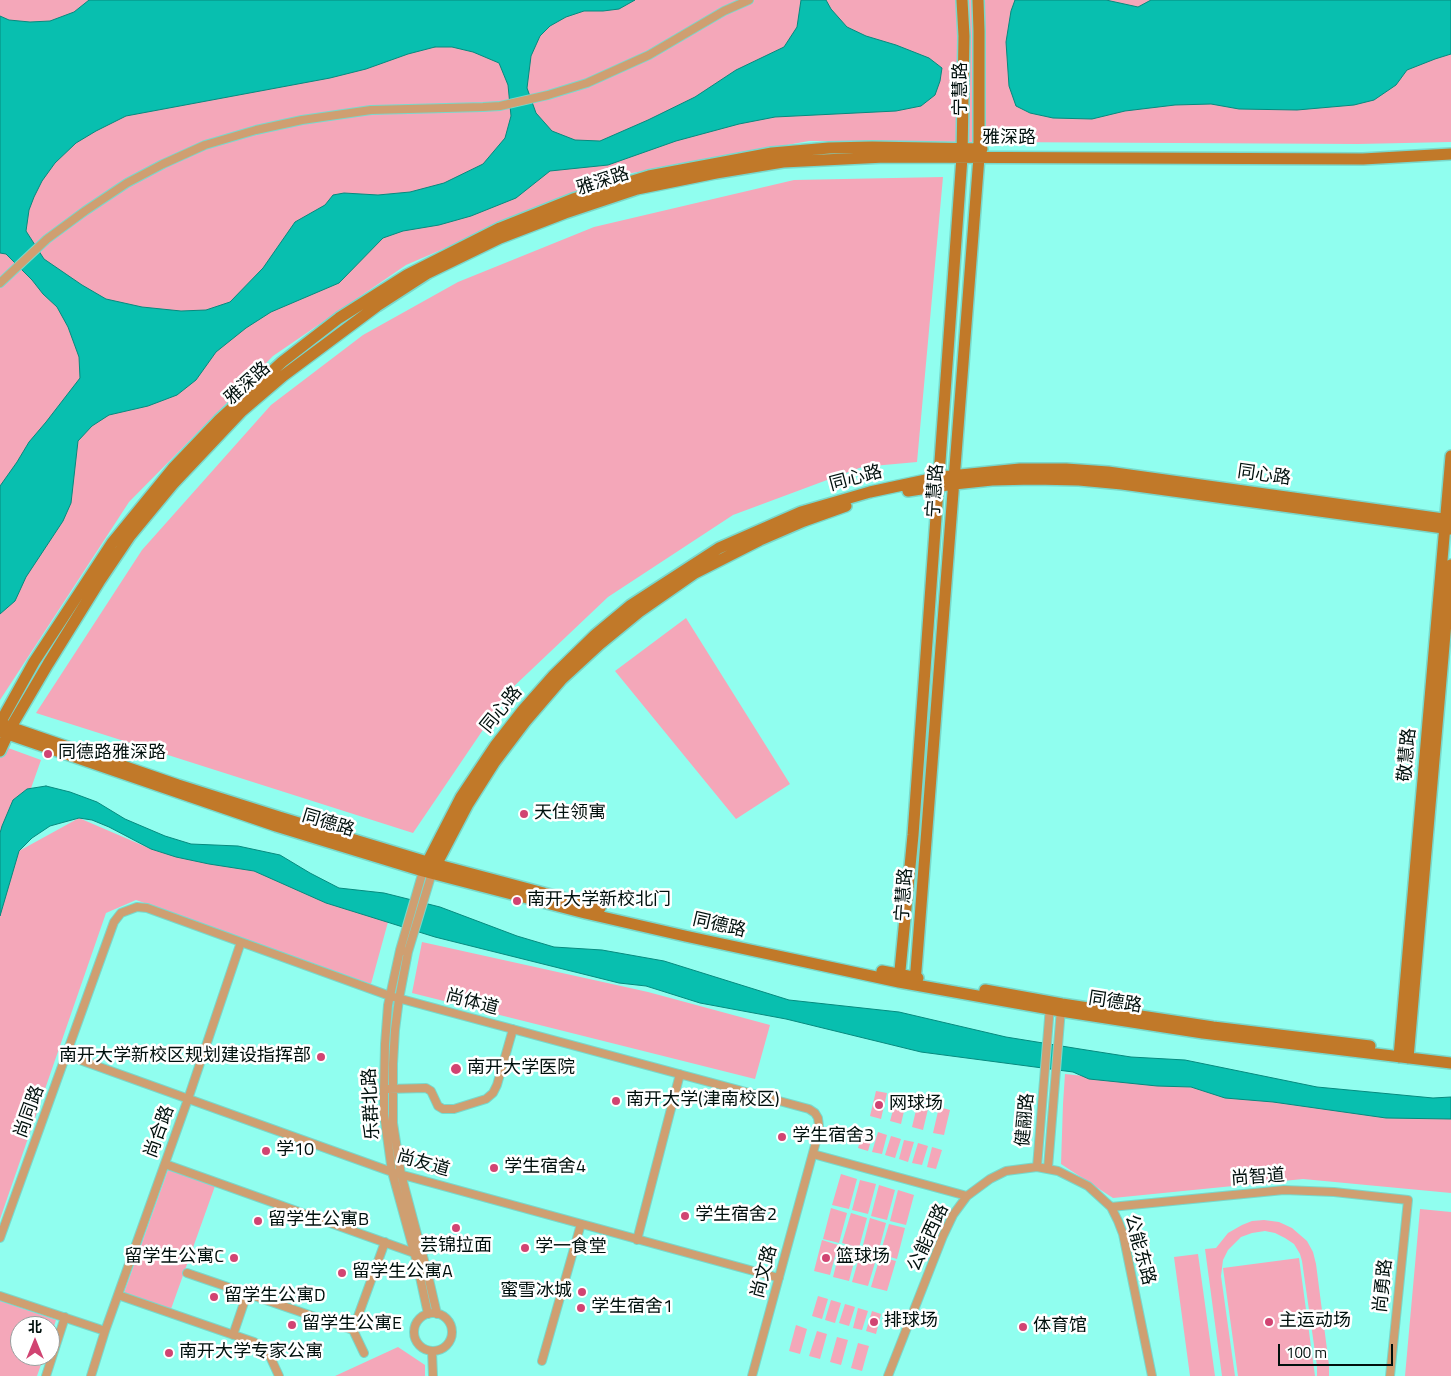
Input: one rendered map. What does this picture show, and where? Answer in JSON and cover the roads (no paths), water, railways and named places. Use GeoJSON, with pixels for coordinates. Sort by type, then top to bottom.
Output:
{"type":"FeatureCollection","features":[{"type":"Feature","properties":{"kind":"main road","name":"宁慧路"},"geometry":{"type":"LineString","coordinates":[[900,979],[913,835],[962,153],[964,36],[962,0]]}},
{"type":"Feature","properties":{"kind":"main road","name":"宁慧路"},"geometry":{"type":"LineString","coordinates":[[915,981],[979,153],[978,0]]}},
{"type":"Feature","properties":{"kind":"main road","name":"雅深路"},"geometry":{"type":"LineString","coordinates":[[0,751],[4,728],[130,536],[173,484],[242,411],[283,376],[377,306],[428,274],[500,238],[565,213],[637,189],[782,162],[962,153],[1381,152],[1451,149]]}},
{"type":"Feature","properties":{"kind":"main road","name":"雅深路"},"geometry":{"type":"LineString","coordinates":[[979,153],[1363,159],[1451,154]]}},
{"type":"Feature","properties":{"kind":"main road","name":"敬慧路"},"geometry":{"type":"LineString","coordinates":[[1404,1054],[1448,524],[1451,456]]}},
{"type":"Feature","properties":{"kind":"main road","name":"同心路"},"geometry":{"type":"LineString","coordinates":[[429,868],[462,797],[495,746],[554,675],[595,635],[631,605],[719,548],[801,512],[870,492],[1020,469],[1066,468],[1108,472],[1448,524]]}},
{"type":"Feature","properties":{"kind":"main road","name":"敬慧路"},"geometry":{"type":"LineString","coordinates":[[1404,1054],[1451,565]]}},
{"type":"Feature","properties":{"kind":"main road","name":"同德路"},"geometry":{"type":"LineString","coordinates":[[4,728],[429,868],[900,979],[1056,1006],[1404,1054],[1451,1063]]}},
{"type":"Feature","properties":{"kind":"main road","name":"同德路"},"geometry":{"type":"LineString","coordinates":[[1404,1054],[1451,1055]]}},
{"type":"Feature","properties":{"kind":"street"},"geometry":{"type":"LineString","coordinates":[[0,283],[47,239],[85,211],[127,183],[206,145],[256,130],[302,120],[370,110],[500,106],[548,95],[588,83],[649,55],[724,11],[749,0]]}},
{"type":"Feature","properties":{"kind":"street"},"geometry":{"type":"LineString","coordinates":[[409,934],[416,897],[429,868]]}},
{"type":"Feature","properties":{"kind":"street"},"geometry":{"type":"LineString","coordinates":[[409,934],[424,899],[429,868]]}},
{"type":"Feature","properties":{"kind":"street","name":"尚体道"},"geometry":{"type":"LineString","coordinates":[[121,913],[137,908],[147,908],[399,999],[808,1109],[815,1113],[818,1118]]}},
{"type":"Feature","properties":{"kind":"street","name":"尚同路"},"geometry":{"type":"LineString","coordinates":[[0,1238],[114,922],[121,913]]}},
{"type":"Feature","properties":{"kind":"street","name":"乐群北路"},"geometry":{"type":"LineString","coordinates":[[409,934],[390,996],[385,1044],[384,1114],[392,1172],[428,1314]]}},
{"type":"Feature","properties":{"kind":"street","name":"尚合路"},"geometry":{"type":"LineString","coordinates":[[91,1376],[104,1331],[188,1099],[241,942]]}},
{"type":"Feature","properties":{"kind":"street","name":"乐群北路"},"geometry":{"type":"LineString","coordinates":[[404,951],[395,1030],[393,1123],[401,1174],[437,1314]]}},
{"type":"Feature","properties":{"kind":"street","name":"健翮路"},"geometry":{"type":"LineString","coordinates":[[1037,1167],[1048,1037],[1056,1006]]}},
{"type":"Feature","properties":{"kind":"street","name":"健翮路"},"geometry":{"type":"LineString","coordinates":[[1048,1168],[1058,1039],[1056,1006]]}},
{"type":"Feature","properties":{"kind":"street"},"geometry":{"type":"LineString","coordinates":[[384,1090],[426,1088],[431,1091],[438,1106],[443,1109],[454,1109],[486,1099],[493,1093],[497,1085],[513,1029]]}},
{"type":"Feature","properties":{"kind":"street","name":"尚友道"},"geometry":{"type":"LineString","coordinates":[[66,1055],[392,1172],[779,1278]]}},
{"type":"Feature","properties":{"kind":"street"},"geometry":{"type":"LineString","coordinates":[[637,1240],[680,1074]]}},
{"type":"Feature","properties":{"kind":"street","name":"尚文路"},"geometry":{"type":"LineString","coordinates":[[752,1376],[813,1154],[818,1132],[818,1118]]}},
{"type":"Feature","properties":{"kind":"street"},"geometry":{"type":"LineString","coordinates":[[813,1154],[967,1196]]}},
{"type":"Feature","properties":{"kind":"street"},"geometry":{"type":"LineString","coordinates":[[165,1164],[423,1256]]}},
{"type":"Feature","properties":{"kind":"street","name":"公能西路"},"geometry":{"type":"LineString","coordinates":[[888,1376],[943,1236],[953,1215],[967,1196],[990,1179],[1006,1171],[1037,1167],[1048,1168]]}},
{"type":"Feature","properties":{"kind":"street","name":"公能东路"},"geometry":{"type":"LineString","coordinates":[[1048,1168],[1088,1186],[1111,1207],[1123,1234],[1152,1376]]}},
{"type":"Feature","properties":{"kind":"street","name":"尚智道"},"geometry":{"type":"LineString","coordinates":[[1111,1207],[1284,1190],[1334,1192],[1408,1200]]}},
{"type":"Feature","properties":{"kind":"street","name":"尚勇路"},"geometry":{"type":"LineString","coordinates":[[1390,1376],[1408,1200]]}},
{"type":"Feature","properties":{"kind":"street"},"geometry":{"type":"LineString","coordinates":[[542,1361],[581,1224]]}},
{"type":"Feature","properties":{"kind":"street"},"geometry":{"type":"LineString","coordinates":[[364,1353],[353,1330],[385,1242]]}},
{"type":"Feature","properties":{"kind":"street"},"geometry":{"type":"LineString","coordinates":[[187,1274],[353,1330]]}},
{"type":"Feature","properties":{"kind":"street"},"geometry":{"type":"LineString","coordinates":[[233,1335],[247,1294]]}},
{"type":"Feature","properties":{"kind":"street"},"geometry":{"type":"LineString","coordinates":[[0,1296],[104,1331]]}},
{"type":"Feature","properties":{"kind":"street"},"geometry":{"type":"LineString","coordinates":[[118,1296],[254,1342],[267,1350],[279,1376]]}},
{"type":"Feature","properties":{"kind":"street"},"geometry":{"type":"LineString","coordinates":[[428,1314],[437,1314],[450,1324],[451,1336],[446,1345],[437,1351],[432,1351],[418,1345],[414,1329],[419,1320],[428,1314]]}},
{"type":"Feature","properties":{"kind":"street"},"geometry":{"type":"LineString","coordinates":[[46,1376],[66,1318]]}},
{"type":"Feature","properties":{"kind":"street"},"geometry":{"type":"LineString","coordinates":[[432,1351],[433,1376]]}},
{"type":"Feature","properties":{"kind":"place","name":"同德路雅深路"},"geometry":{"type":"Point","coordinates":[48,754]}},
{"type":"Feature","properties":{"kind":"place","name":"天住领寓"},"geometry":{"type":"Point","coordinates":[524,814]}},
{"type":"Feature","properties":{"kind":"place","name":"南开大学新校北门"},"geometry":{"type":"Point","coordinates":[517,901]}},
{"type":"Feature","properties":{"kind":"place","name":"南开大学新校区规划建设指挥部"},"geometry":{"type":"Point","coordinates":[321,1057]}},
{"type":"Feature","properties":{"kind":"place","name":"南开大学医院"},"geometry":{"type":"Point","coordinates":[456,1069]}},
{"type":"Feature","properties":{"kind":"place","name":"南开大学(津南校区)"},"geometry":{"type":"Point","coordinates":[616,1101]}},
{"type":"Feature","properties":{"kind":"place","name":"网球场"},"geometry":{"type":"Point","coordinates":[879,1105]}},
{"type":"Feature","properties":{"kind":"place","name":"学生宿舍3"},"geometry":{"type":"Point","coordinates":[782,1137]}},
{"type":"Feature","properties":{"kind":"place","name":"学10"},"geometry":{"type":"Point","coordinates":[266,1151]}},
{"type":"Feature","properties":{"kind":"place","name":"学生宿舍4"},"geometry":{"type":"Point","coordinates":[494,1168]}},
{"type":"Feature","properties":{"kind":"place","name":"学生宿舍2"},"geometry":{"type":"Point","coordinates":[685,1216]}},
{"type":"Feature","properties":{"kind":"place","name":"留学生公寓B"},"geometry":{"type":"Point","coordinates":[258,1221]}},
{"type":"Feature","properties":{"kind":"place","name":"芸锦拉面"},"geometry":{"type":"Point","coordinates":[456,1228]}},
{"type":"Feature","properties":{"kind":"place","name":"学一食堂"},"geometry":{"type":"Point","coordinates":[525,1248]}},
{"type":"Feature","properties":{"kind":"place","name":"留学生公寓C"},"geometry":{"type":"Point","coordinates":[234,1258]}},
{"type":"Feature","properties":{"kind":"place","name":"篮球场"},"geometry":{"type":"Point","coordinates":[826,1258]}},
{"type":"Feature","properties":{"kind":"place","name":"留学生公寓A"},"geometry":{"type":"Point","coordinates":[342,1273]}},
{"type":"Feature","properties":{"kind":"place","name":"蜜雪冰城"},"geometry":{"type":"Point","coordinates":[582,1292]}},
{"type":"Feature","properties":{"kind":"place","name":"留学生公寓D"},"geometry":{"type":"Point","coordinates":[214,1297]}},
{"type":"Feature","properties":{"kind":"place","name":"学生宿舍1"},"geometry":{"type":"Point","coordinates":[581,1308]}},
{"type":"Feature","properties":{"kind":"place","name":"排球场"},"geometry":{"type":"Point","coordinates":[874,1322]}},
{"type":"Feature","properties":{"kind":"place","name":"主运动场"},"geometry":{"type":"Point","coordinates":[1269,1322]}},
{"type":"Feature","properties":{"kind":"place","name":"留学生公寓E"},"geometry":{"type":"Point","coordinates":[292,1325]}},
{"type":"Feature","properties":{"kind":"place","name":"体育馆"},"geometry":{"type":"Point","coordinates":[1023,1327]}},
{"type":"Feature","properties":{"kind":"place","name":"南开大学专家公寓"},"geometry":{"type":"Point","coordinates":[169,1353]}}]}
